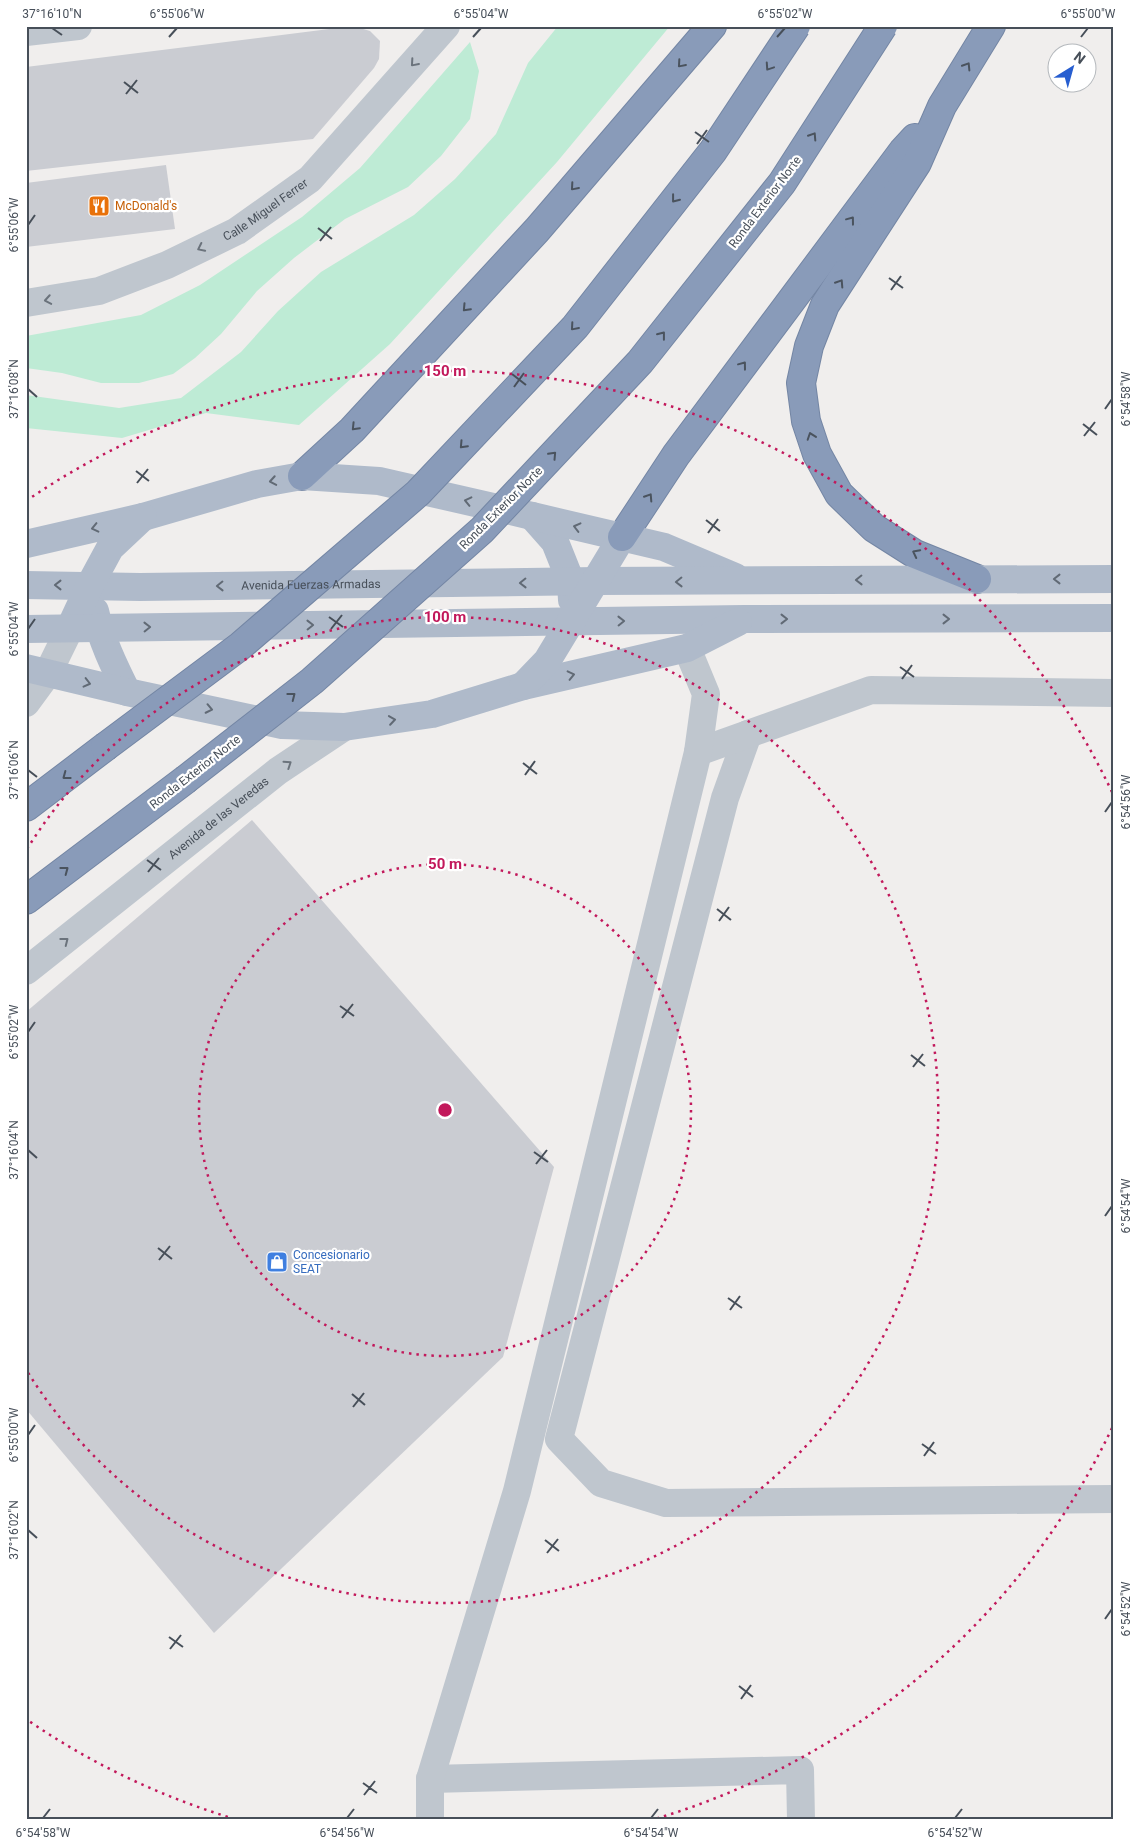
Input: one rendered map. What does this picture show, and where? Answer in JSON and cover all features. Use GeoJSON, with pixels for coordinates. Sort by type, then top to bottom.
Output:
{"type":"FeatureCollection","features":[{"type":"Feature","properties":{"kind":"highway"},"geometry":{"type":"LineString","coordinates":[[302,476],[352,430],[537,230],[712,26]]}},
{"type":"Feature","properties":{"kind":"highway"},"geometry":{"type":"LineString","coordinates":[[26,806],[239,646],[425,485],[575,327],[713,151],[796,26]]}},
{"type":"Feature","properties":{"kind":"highway","name":"Ronda Exterior Norte"},"geometry":{"type":"LineString","coordinates":[[26,900],[312,681],[482,530],[640,362],[782,183],[883,26]]}},
{"type":"Feature","properties":{"kind":"highway"},"geometry":{"type":"LineString","coordinates":[[977,579],[915,554],[874,528],[839,494],[817,454],[806,421],[801,383],[809,346],[825,305],[916,162],[942,106],[991,26]]}},
{"type":"Feature","properties":{"kind":"highway"},"geometry":{"type":"LineString","coordinates":[[622,538],[688,438],[903,151],[942,106]]}},
{"type":"Feature","properties":{"kind":"main road"},"geometry":{"type":"LineString","coordinates":[[26,544],[143,517],[257,484],[302,476],[379,481],[664,547],[745,581]]}},
{"type":"Feature","properties":{"kind":"main road"},"geometry":{"type":"LineString","coordinates":[[532,516],[555,542],[584,582]]}},
{"type":"Feature","properties":{"kind":"main road"},"geometry":{"type":"LineString","coordinates":[[70,628],[110,548],[143,517]]}},
{"type":"Feature","properties":{"kind":"main road"},"geometry":{"type":"LineString","coordinates":[[523,686],[547,661],[572,621],[584,582],[622,538]]}},
{"type":"Feature","properties":{"kind":"main road","name":"Avenida Fuerzas Armadas"},"geometry":{"type":"LineString","coordinates":[[26,585],[150,586],[1110,579]]}},
{"type":"Feature","properties":{"kind":"main road"},"geometry":{"type":"LineString","coordinates":[[90,585],[99,627],[127,692]]}},
{"type":"Feature","properties":{"kind":"main road"},"geometry":{"type":"LineString","coordinates":[[37,671],[282,724],[344,727],[432,714],[523,686],[686,648],[744,619]]}},
{"type":"Feature","properties":{"kind":"main road"},"geometry":{"type":"LineString","coordinates":[[26,629],[744,619],[1109,619]]}},
{"type":"Feature","properties":{"kind":"street"},"geometry":{"type":"LineString","coordinates":[[26,32],[78,26]]}},
{"type":"Feature","properties":{"kind":"street","name":"Calle Miguel Ferrer"},"geometry":{"type":"LineString","coordinates":[[26,303],[99,291],[167,265],[237,231],[310,179],[446,26]]}},
{"type":"Feature","properties":{"kind":"street"},"geometry":{"type":"LineString","coordinates":[[26,703],[37,671],[70,628]]}},
{"type":"Feature","properties":{"kind":"street"},"geometry":{"type":"LineString","coordinates":[[430,1820],[430,1779],[517,1491],[698,752],[706,694],[686,648]]}},
{"type":"Feature","properties":{"kind":"street"},"geometry":{"type":"LineString","coordinates":[[698,752],[871,690],[1114,693]]}},
{"type":"Feature","properties":{"kind":"street","name":"Avenida de las Veredas"},"geometry":{"type":"LineString","coordinates":[[26,971],[278,771],[344,727]]}},
{"type":"Feature","properties":{"kind":"street"},"geometry":{"type":"LineString","coordinates":[[748,734],[725,798],[559,1439],[601,1483],[666,1502],[1114,1499]]}},
{"type":"Feature","properties":{"kind":"street"},"geometry":{"type":"LineString","coordinates":[[430,1779],[800,1770],[801,1820]]}},
{"type":"Feature","properties":{"kind":"green space"},"geometry":{"type":"Polygon","coordinates":[[[558,26],[670,26],[557,162],[390,344],[299,425],[206,413],[122,438],[26,428],[26,395],[119,408],[181,398],[241,352],[278,311],[321,272],[414,215],[455,179],[496,134],[528,63],[558,26]]]}},
{"type":"Feature","properties":{"kind":"green space"},"geometry":{"type":"Polygon","coordinates":[[[470,42],[479,71],[470,119],[441,156],[408,187],[345,219],[294,258],[257,291],[221,334],[195,358],[173,374],[139,383],[101,383],[62,373],[26,368],[26,336],[141,315],[200,285],[302,217],[360,168],[470,42]]]}},
{"type":"Feature","properties":{"kind":"building"},"geometry":{"type":"Polygon","coordinates":[[[353,26],[370,31],[380,41],[379,59],[374,68],[313,139],[26,171],[26,67],[353,26]]]}},
{"type":"Feature","properties":{"kind":"building","name":"McDonald's"},"geometry":{"type":"Polygon","coordinates":[[[166,165],[175,229],[26,247],[26,183],[166,165]]]}},
{"type":"Feature","properties":{"kind":"building","name":"Concesionario SEAT"},"geometry":{"type":"Polygon","coordinates":[[[252,820],[554,1167],[503,1357],[214,1633],[26,1409],[26,1012],[252,820]]]}},
{"type":"Feature","properties":{"kind":"place","name":"McDonald's"},"geometry":{"type":"Point","coordinates":[99,206]}},
{"type":"Feature","properties":{"kind":"place","name":"Concesionario SEAT"},"geometry":{"type":"Point","coordinates":[277,1262]}}]}
